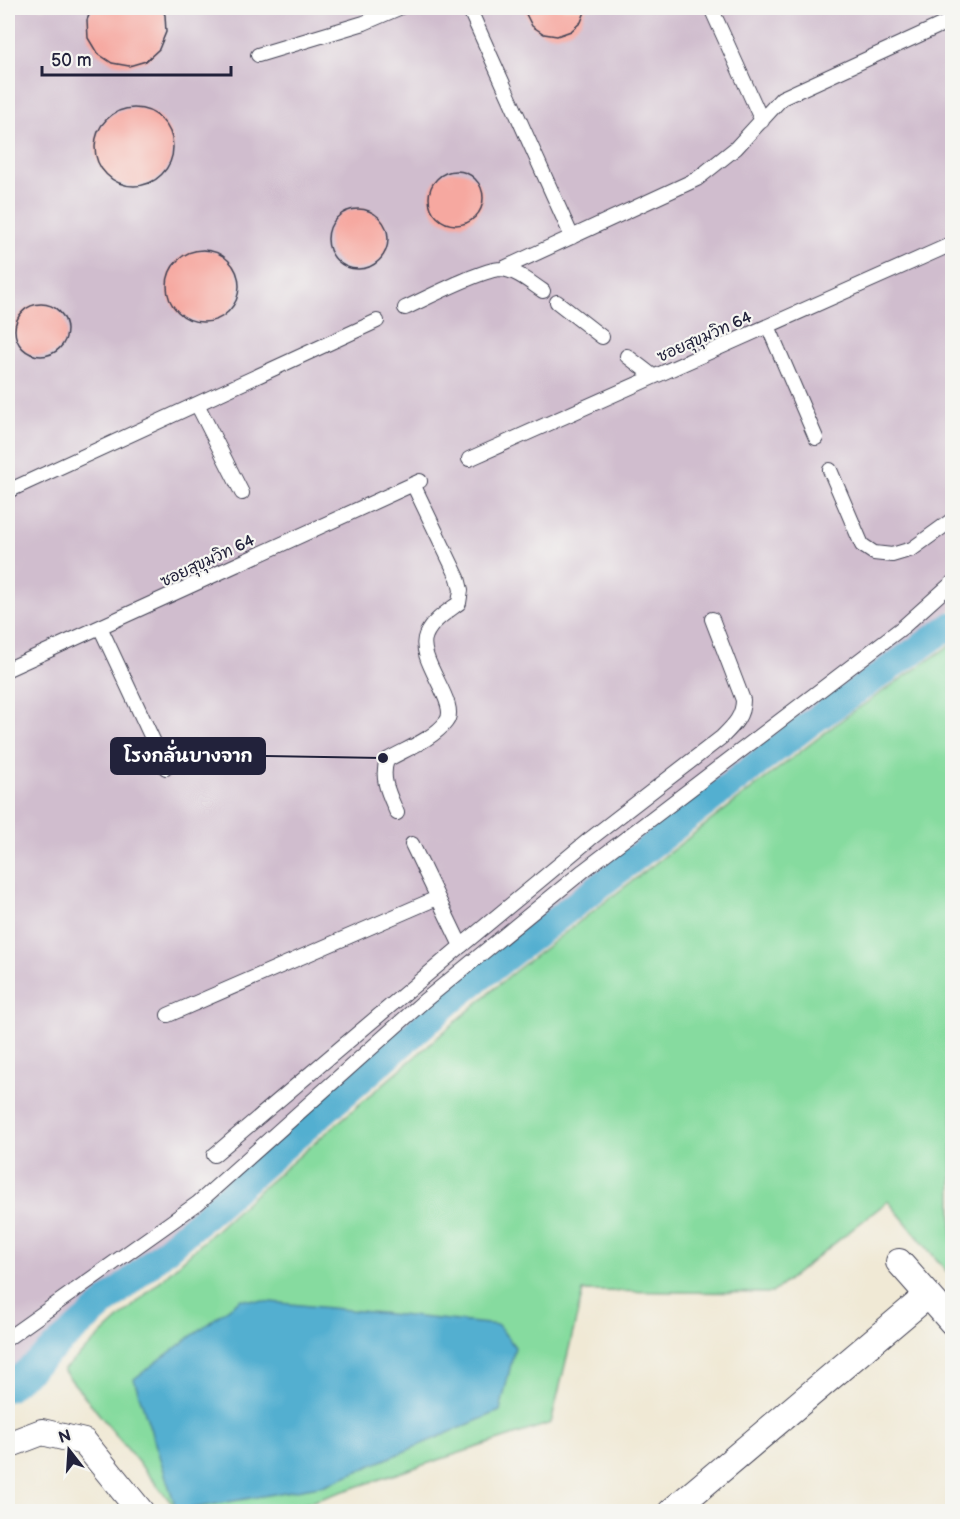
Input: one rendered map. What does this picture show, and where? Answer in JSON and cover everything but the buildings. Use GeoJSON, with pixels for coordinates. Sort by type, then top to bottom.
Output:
{"type":"FeatureCollection","features":[{"type":"Feature","properties":{"kind":"street"},"geometry":{"type":"LineString","coordinates":[[899,1262],[952,1322]]}},
{"type":"Feature","properties":{"kind":"street"},"geometry":{"type":"LineString","coordinates":[[671,1512],[928,1294]]}},
{"type":"Feature","properties":{"kind":"street"},"geometry":{"type":"LineString","coordinates":[[8,1445],[42,1432],[84,1442],[141,1512]]}},
{"type":"Feature","properties":{"kind":"lane"},"geometry":{"type":"LineString","coordinates":[[258,55],[364,23],[399,8]]}},
{"type":"Feature","properties":{"kind":"lane"},"geometry":{"type":"LineString","coordinates":[[469,8],[572,237]]}},
{"type":"Feature","properties":{"kind":"lane"},"geometry":{"type":"LineString","coordinates":[[711,8],[762,121]]}},
{"type":"Feature","properties":{"kind":"lane"},"geometry":{"type":"LineString","coordinates":[[405,308],[484,273],[502,269],[698,179],[736,148],[782,98],[952,20]]}},
{"type":"Feature","properties":{"kind":"lane","name":"ซอยสุขุมวิท 64"},"geometry":{"type":"LineString","coordinates":[[469,459],[952,244]]}},
{"type":"Feature","properties":{"kind":"lane"},"geometry":{"type":"LineString","coordinates":[[502,269],[518,274],[543,291]]}},
{"type":"Feature","properties":{"kind":"lane"},"geometry":{"type":"LineString","coordinates":[[557,302],[602,337]]}},
{"type":"Feature","properties":{"kind":"lane"},"geometry":{"type":"LineString","coordinates":[[8,491],[377,321]]}},
{"type":"Feature","properties":{"kind":"lane"},"geometry":{"type":"LineString","coordinates":[[768,326],[816,438]]}},
{"type":"Feature","properties":{"kind":"lane"},"geometry":{"type":"LineString","coordinates":[[627,356],[653,376]]}},
{"type":"Feature","properties":{"kind":"lane"},"geometry":{"type":"LineString","coordinates":[[197,404],[242,493]]}},
{"type":"Feature","properties":{"kind":"lane"},"geometry":{"type":"LineString","coordinates":[[830,470],[862,545],[874,553],[892,555],[912,549],[952,520]]}},
{"type":"Feature","properties":{"kind":"lane","name":"ซอยสุขุมวิท 64"},"geometry":{"type":"LineString","coordinates":[[8,669],[416,482],[458,578],[461,590],[459,603],[431,624],[424,638],[426,654],[450,710],[448,721],[435,733],[387,760],[384,768],[386,785],[397,813]]}},
{"type":"Feature","properties":{"kind":"lane"},"geometry":{"type":"LineString","coordinates":[[8,1338],[198,1203],[424,1000],[583,871],[903,627],[952,583]]}},
{"type":"Feature","properties":{"kind":"lane"},"geometry":{"type":"LineString","coordinates":[[214,1155],[590,839],[722,737],[735,724],[743,711],[743,700],[712,620]]}},
{"type":"Feature","properties":{"kind":"lane"},"geometry":{"type":"LineString","coordinates":[[100,627],[166,768]]}},
{"type":"Feature","properties":{"kind":"lane"},"geometry":{"type":"LineString","coordinates":[[412,844],[461,946]]}},
{"type":"Feature","properties":{"kind":"lane"},"geometry":{"type":"LineString","coordinates":[[168,1015],[437,898]]}},
{"type":"Feature","properties":{"kind":"shaded area"},"geometry":{"type":"Polygon","coordinates":[[[8,8],[952,8],[952,609],[566,906],[189,1225],[8,1371],[8,8]]]}},
{"type":"Feature","properties":{"kind":"green space"},"geometry":{"type":"Polygon","coordinates":[[[952,644],[952,1278],[888,1201],[772,1293],[583,1291],[551,1423],[283,1511],[178,1511],[63,1370],[255,1194],[510,975],[844,718],[952,644]]]}},
{"type":"Feature","properties":{"kind":"water"},"geometry":{"type":"Polygon","coordinates":[[[241,1299],[498,1325],[515,1347],[500,1411],[325,1485],[177,1511],[134,1379],[241,1299]]]}},
{"type":"Feature","properties":{"kind":"waterway"},"geometry":{"type":"LineString","coordinates":[[8,1388],[458,995],[809,724],[952,625]]}},
{"type":"Feature","properties":{"kind":"place","name":"โรงกลั่นบางจาก"},"geometry":{"type":"Point","coordinates":[383,758]}}]}
